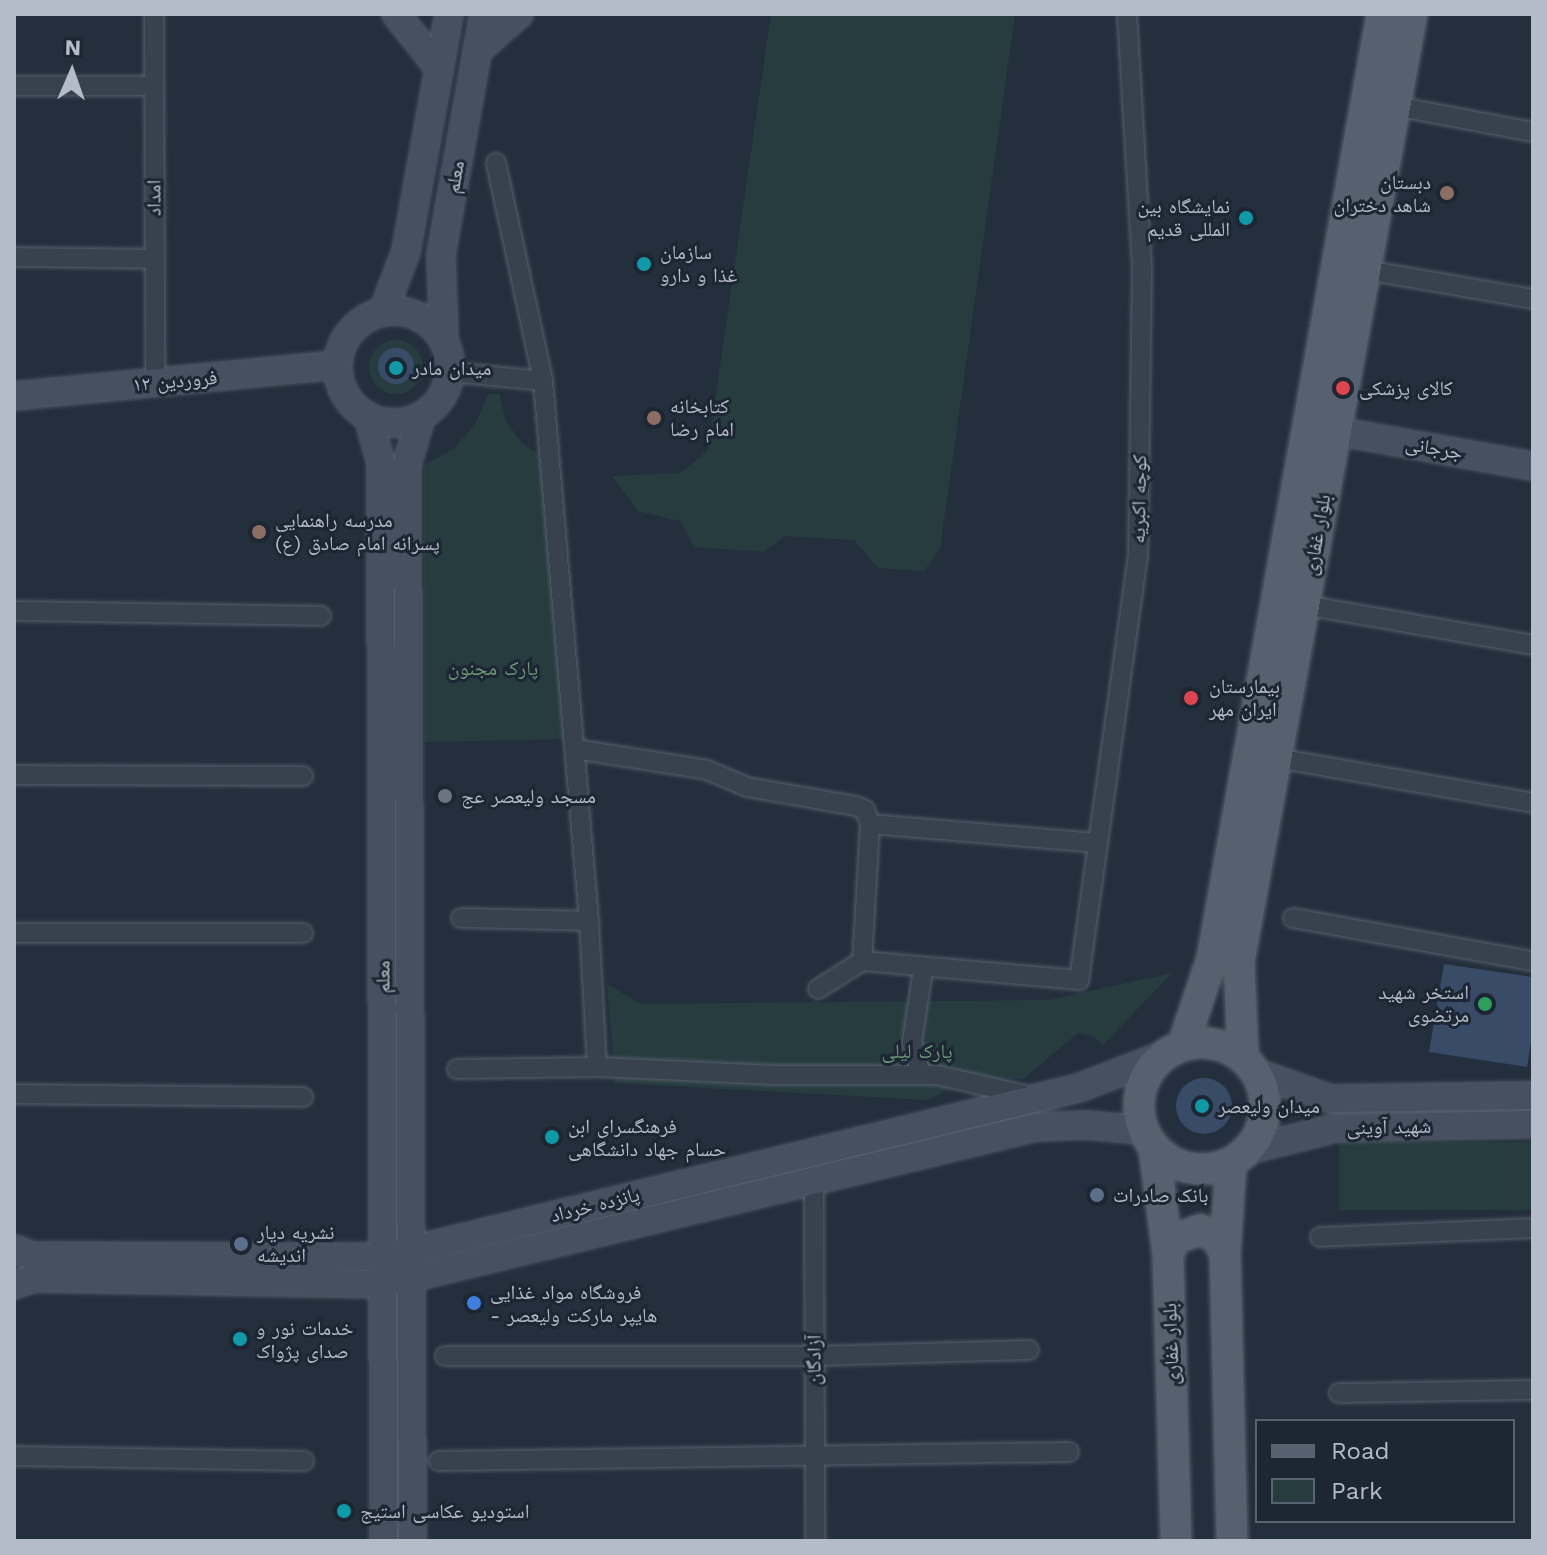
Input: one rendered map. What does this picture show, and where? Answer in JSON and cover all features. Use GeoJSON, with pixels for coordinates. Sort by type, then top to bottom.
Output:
{"type":"FeatureCollection","features":[{"type":"Feature","properties":{"kind":"main road"},"geometry":{"type":"LineString","coordinates":[[396,14],[439,68]]}},
{"type":"Feature","properties":{"kind":"main road","name":"معلم"},"geometry":{"type":"LineString","coordinates":[[383,312],[406,251],[449,14]]}},
{"type":"Feature","properties":{"kind":"main road","name":"معلم"},"geometry":{"type":"LineString","coordinates":[[444,341],[441,255],[484,14]]}},
{"type":"Feature","properties":{"kind":"main road"},"geometry":{"type":"LineString","coordinates":[[477,51],[519,14]]}},
{"type":"Feature","properties":{"kind":"main road"},"geometry":{"type":"LineString","coordinates":[[1361,14],[1373,31],[1374,58]]}},
{"type":"Feature","properties":{"kind":"main road","name":"بلوار غفاری"},"geometry":{"type":"LineString","coordinates":[[1174,1050],[1212,959],[1382,14]]}},
{"type":"Feature","properties":{"kind":"main road","name":"بلوار غفاری"},"geometry":{"type":"LineString","coordinates":[[1250,1065],[1239,962],[1412,14]]}},
{"type":"Feature","properties":{"kind":"main road"},"geometry":{"type":"LineString","coordinates":[[383,312],[411,313],[431,323],[444,341],[449,383],[438,403],[421,417],[400,423],[378,421],[358,410],[344,393],[337,365],[351,331],[368,317],[383,312]]}},
{"type":"Feature","properties":{"kind":"main road","name":"۱۲ فروردین"},"geometry":{"type":"LineString","coordinates":[[14,396],[337,365]]}},
{"type":"Feature","properties":{"kind":"main road","name":"معلم"},"geometry":{"type":"LineString","coordinates":[[368,416],[381,463],[384,1541]]}},
{"type":"Feature","properties":{"kind":"main road","name":"معلم"},"geometry":{"type":"LineString","coordinates":[[412,1541],[407,464],[421,417]]}},
{"type":"Feature","properties":{"kind":"main road","name":"جرجانی"},"geometry":{"type":"LineString","coordinates":[[1336,431],[1533,466]]}},
{"type":"Feature","properties":{"kind":"main road"},"geometry":{"type":"LineString","coordinates":[[1204,1042],[1225,1047],[1250,1065],[1264,1092],[1265,1113],[1259,1133],[1239,1157],[1206,1169],[1181,1166],[1148,1139],[1138,1109],[1141,1088],[1150,1070],[1174,1050],[1204,1042]]}},
{"type":"Feature","properties":{"kind":"main road","name":"پانزده خرداد"},"geometry":{"type":"LineString","coordinates":[[14,1249],[32,1256],[384,1257],[1079,1088],[1174,1050]]}},
{"type":"Feature","properties":{"kind":"main road","name":"شهید آوینی"},"geometry":{"type":"LineString","coordinates":[[1250,1065],[1331,1099],[1533,1096]]}},
{"type":"Feature","properties":{"kind":"main road","name":"شهید آوینی"},"geometry":{"type":"LineString","coordinates":[[1239,1157],[1336,1128],[1533,1124]]}},
{"type":"Feature","properties":{"kind":"main road","name":"پانزده خرداد"},"geometry":{"type":"LineString","coordinates":[[14,1285],[34,1278],[384,1284],[1036,1127],[1085,1125],[1148,1139]]}},
{"type":"Feature","properties":{"kind":"main road","name":"بلوار غفاری"},"geometry":{"type":"LineString","coordinates":[[1148,1139],[1168,1255],[1176,1541]]}},
{"type":"Feature","properties":{"kind":"main road"},"geometry":{"type":"LineString","coordinates":[[1232,1541],[1225,1253],[1239,1157]]}},
{"type":"Feature","properties":{"kind":"main road"},"geometry":{"type":"LineString","coordinates":[[1168,1255],[1175,1239],[1200,1230],[1216,1237],[1225,1253]]}},
{"type":"Feature","properties":{"kind":"street","name":"امداد"},"geometry":{"type":"LineString","coordinates":[[154,14],[155,383]]}},
{"type":"Feature","properties":{"kind":"street","name":"کوچه اکبریه"},"geometry":{"type":"LineString","coordinates":[[923,969],[1079,980],[1138,557],[1142,267],[1127,14]]}},
{"type":"Feature","properties":{"kind":"street"},"geometry":{"type":"LineString","coordinates":[[14,86],[154,86]]}},
{"type":"Feature","properties":{"kind":"street"},"geometry":{"type":"LineString","coordinates":[[1395,106],[1533,132]]}},
{"type":"Feature","properties":{"kind":"street"},"geometry":{"type":"LineString","coordinates":[[496,163],[543,381],[589,921],[597,1067]]}},
{"type":"Feature","properties":{"kind":"street"},"geometry":{"type":"LineString","coordinates":[[14,257],[154,259]]}},
{"type":"Feature","properties":{"kind":"street"},"geometry":{"type":"LineString","coordinates":[[1365,270],[1533,299]]}},
{"type":"Feature","properties":{"kind":"street"},"geometry":{"type":"LineString","coordinates":[[450,372],[543,381]]}},
{"type":"Feature","properties":{"kind":"street"},"geometry":{"type":"LineString","coordinates":[[1304,605],[1533,645]]}},
{"type":"Feature","properties":{"kind":"street"},"geometry":{"type":"LineString","coordinates":[[14,611],[321,616]]}},
{"type":"Feature","properties":{"kind":"street"},"geometry":{"type":"LineString","coordinates":[[575,749],[707,770],[747,787],[865,810],[870,824],[862,961]]}},
{"type":"Feature","properties":{"kind":"street"},"geometry":{"type":"LineString","coordinates":[[1276,758],[1533,803]]}},
{"type":"Feature","properties":{"kind":"street"},"geometry":{"type":"LineString","coordinates":[[14,775],[303,776]]}},
{"type":"Feature","properties":{"kind":"street"},"geometry":{"type":"LineString","coordinates":[[870,824],[1097,843]]}},
{"type":"Feature","properties":{"kind":"street"},"geometry":{"type":"LineString","coordinates":[[461,918],[589,921]]}},
{"type":"Feature","properties":{"kind":"street"},"geometry":{"type":"LineString","coordinates":[[1293,918],[1533,961]]}},
{"type":"Feature","properties":{"kind":"street"},"geometry":{"type":"LineString","coordinates":[[14,933],[303,933]]}},
{"type":"Feature","properties":{"kind":"street"},"geometry":{"type":"LineString","coordinates":[[818,989],[862,961],[923,969],[912,1042],[921,1075]]}},
{"type":"Feature","properties":{"kind":"street"},"geometry":{"type":"LineString","coordinates":[[457,1069],[597,1067],[770,1075],[937,1075],[1039,1098]]}},
{"type":"Feature","properties":{"kind":"street"},"geometry":{"type":"LineString","coordinates":[[14,1094],[303,1097]]}},
{"type":"Feature","properties":{"kind":"street","name":"آزادگان"},"geometry":{"type":"LineString","coordinates":[[814,1179],[815,1541]]}},
{"type":"Feature","properties":{"kind":"street"},"geometry":{"type":"LineString","coordinates":[[1320,1237],[1533,1228]]}},
{"type":"Feature","properties":{"kind":"street"},"geometry":{"type":"LineString","coordinates":[[445,1356],[814,1356],[1029,1350]]}},
{"type":"Feature","properties":{"kind":"street"},"geometry":{"type":"LineString","coordinates":[[1339,1393],[1533,1390]]}},
{"type":"Feature","properties":{"kind":"street"},"geometry":{"type":"LineString","coordinates":[[439,1461],[633,1461],[1069,1452]]}},
{"type":"Feature","properties":{"kind":"street"},"geometry":{"type":"LineString","coordinates":[[14,1456],[304,1461]]}},
{"type":"Feature","properties":{"kind":"green space"},"geometry":{"type":"Polygon","coordinates":[[[771,14],[1015,14],[940,549],[924,571],[878,568],[854,540],[785,536],[764,552],[694,547],[680,521],[638,511],[612,476],[681,473],[708,450],[771,14]]]}},
{"type":"Feature","properties":{"kind":"green space"},"geometry":{"type":"Polygon","coordinates":[[[396,340],[407,342],[415,348],[421,356],[421,378],[415,386],[407,392],[396,394],[385,392],[377,386],[371,378],[369,367],[371,356],[377,348],[385,342],[396,340]]]}},
{"type":"Feature","properties":{"kind":"green space","name":"پارک مجنون"},"geometry":{"type":"Polygon","coordinates":[[[488,394],[499,394],[506,421],[522,443],[545,459],[566,739],[424,742],[424,465],[453,449],[475,425],[488,394]]]}},
{"type":"Feature","properties":{"kind":"green space","name":"پارک لیلی"},"geometry":{"type":"Polygon","coordinates":[[[1172,973],[1103,1045],[1093,1036],[1078,1033],[1023,1079],[975,1078],[926,1100],[615,1083],[607,984],[641,1004],[1049,1000],[1172,973]]]}},
{"type":"Feature","properties":{"kind":"green space"},"geometry":{"type":"Polygon","coordinates":[[[1339,1142],[1533,1142],[1533,1210],[1339,1210],[1339,1142]]]}},
{"type":"Feature","properties":{"kind":"water"},"geometry":{"type":"Polygon","coordinates":[[[396,348],[409,353],[414,366],[409,379],[396,384],[383,379],[378,366],[383,353],[396,348]]]}},
{"type":"Feature","properties":{"kind":"water","name":"استخر شهید مرتضوی"},"geometry":{"type":"Polygon","coordinates":[[[1444,964],[1533,977],[1533,1030],[1527,1067],[1429,1052],[1444,964]]]}},
{"type":"Feature","properties":{"kind":"water"},"geometry":{"type":"Polygon","coordinates":[[[1204,1078],[1224,1086],[1232,1106],[1224,1126],[1204,1134],[1184,1126],[1176,1106],[1184,1086],[1204,1078]]]}},
{"type":"Feature","properties":{"kind":"place","name":"دبستان شاهد دختران"},"geometry":{"type":"Point","coordinates":[1447,193]}},
{"type":"Feature","properties":{"kind":"place","name":"نمایشگاه بین المللی قدیم"},"geometry":{"type":"Point","coordinates":[1246,218]}},
{"type":"Feature","properties":{"kind":"place","name":"سازمان غذا و دارو"},"geometry":{"type":"Point","coordinates":[644,264]}},
{"type":"Feature","properties":{"kind":"place","name":"میدان مادر"},"geometry":{"type":"Point","coordinates":[396,368]}},
{"type":"Feature","properties":{"kind":"place","name":"کالای پزشکی"},"geometry":{"type":"Point","coordinates":[1343,388]}},
{"type":"Feature","properties":{"kind":"place","name":"کتابخانه امام رضا"},"geometry":{"type":"Point","coordinates":[654,418]}},
{"type":"Feature","properties":{"kind":"place","name":"مدرسه راهنمایی پسرانه امام صادق (ع)"},"geometry":{"type":"Point","coordinates":[259,532]}},
{"type":"Feature","properties":{"kind":"place","name":"بیمارستان ایران مهر"},"geometry":{"type":"Point","coordinates":[1191,698]}},
{"type":"Feature","properties":{"kind":"place","name":"مسجد ولیعصر عج"},"geometry":{"type":"Point","coordinates":[445,796]}},
{"type":"Feature","properties":{"kind":"place","name":"استخر شهید مرتضوی"},"geometry":{"type":"Point","coordinates":[1485,1004]}},
{"type":"Feature","properties":{"kind":"place","name":"میدان ولیعصر"},"geometry":{"type":"Point","coordinates":[1202,1106]}},
{"type":"Feature","properties":{"kind":"place","name":"فرهنگسرای ابن حسام جهاد دانشگاهی"},"geometry":{"type":"Point","coordinates":[552,1137]}},
{"type":"Feature","properties":{"kind":"place","name":"بانک صادرات"},"geometry":{"type":"Point","coordinates":[1097,1195]}},
{"type":"Feature","properties":{"kind":"place","name":"نشریه دیار اندیشه"},"geometry":{"type":"Point","coordinates":[241,1244]}},
{"type":"Feature","properties":{"kind":"place","name":"فروشگاه مواد غذایی - هایپر مارکت ولیعصر"},"geometry":{"type":"Point","coordinates":[474,1303]}},
{"type":"Feature","properties":{"kind":"place","name":"خدمات نور و صدای پژواک"},"geometry":{"type":"Point","coordinates":[240,1339]}},
{"type":"Feature","properties":{"kind":"place","name":"استودیو عکاسی استیج"},"geometry":{"type":"Point","coordinates":[344,1511]}}]}
